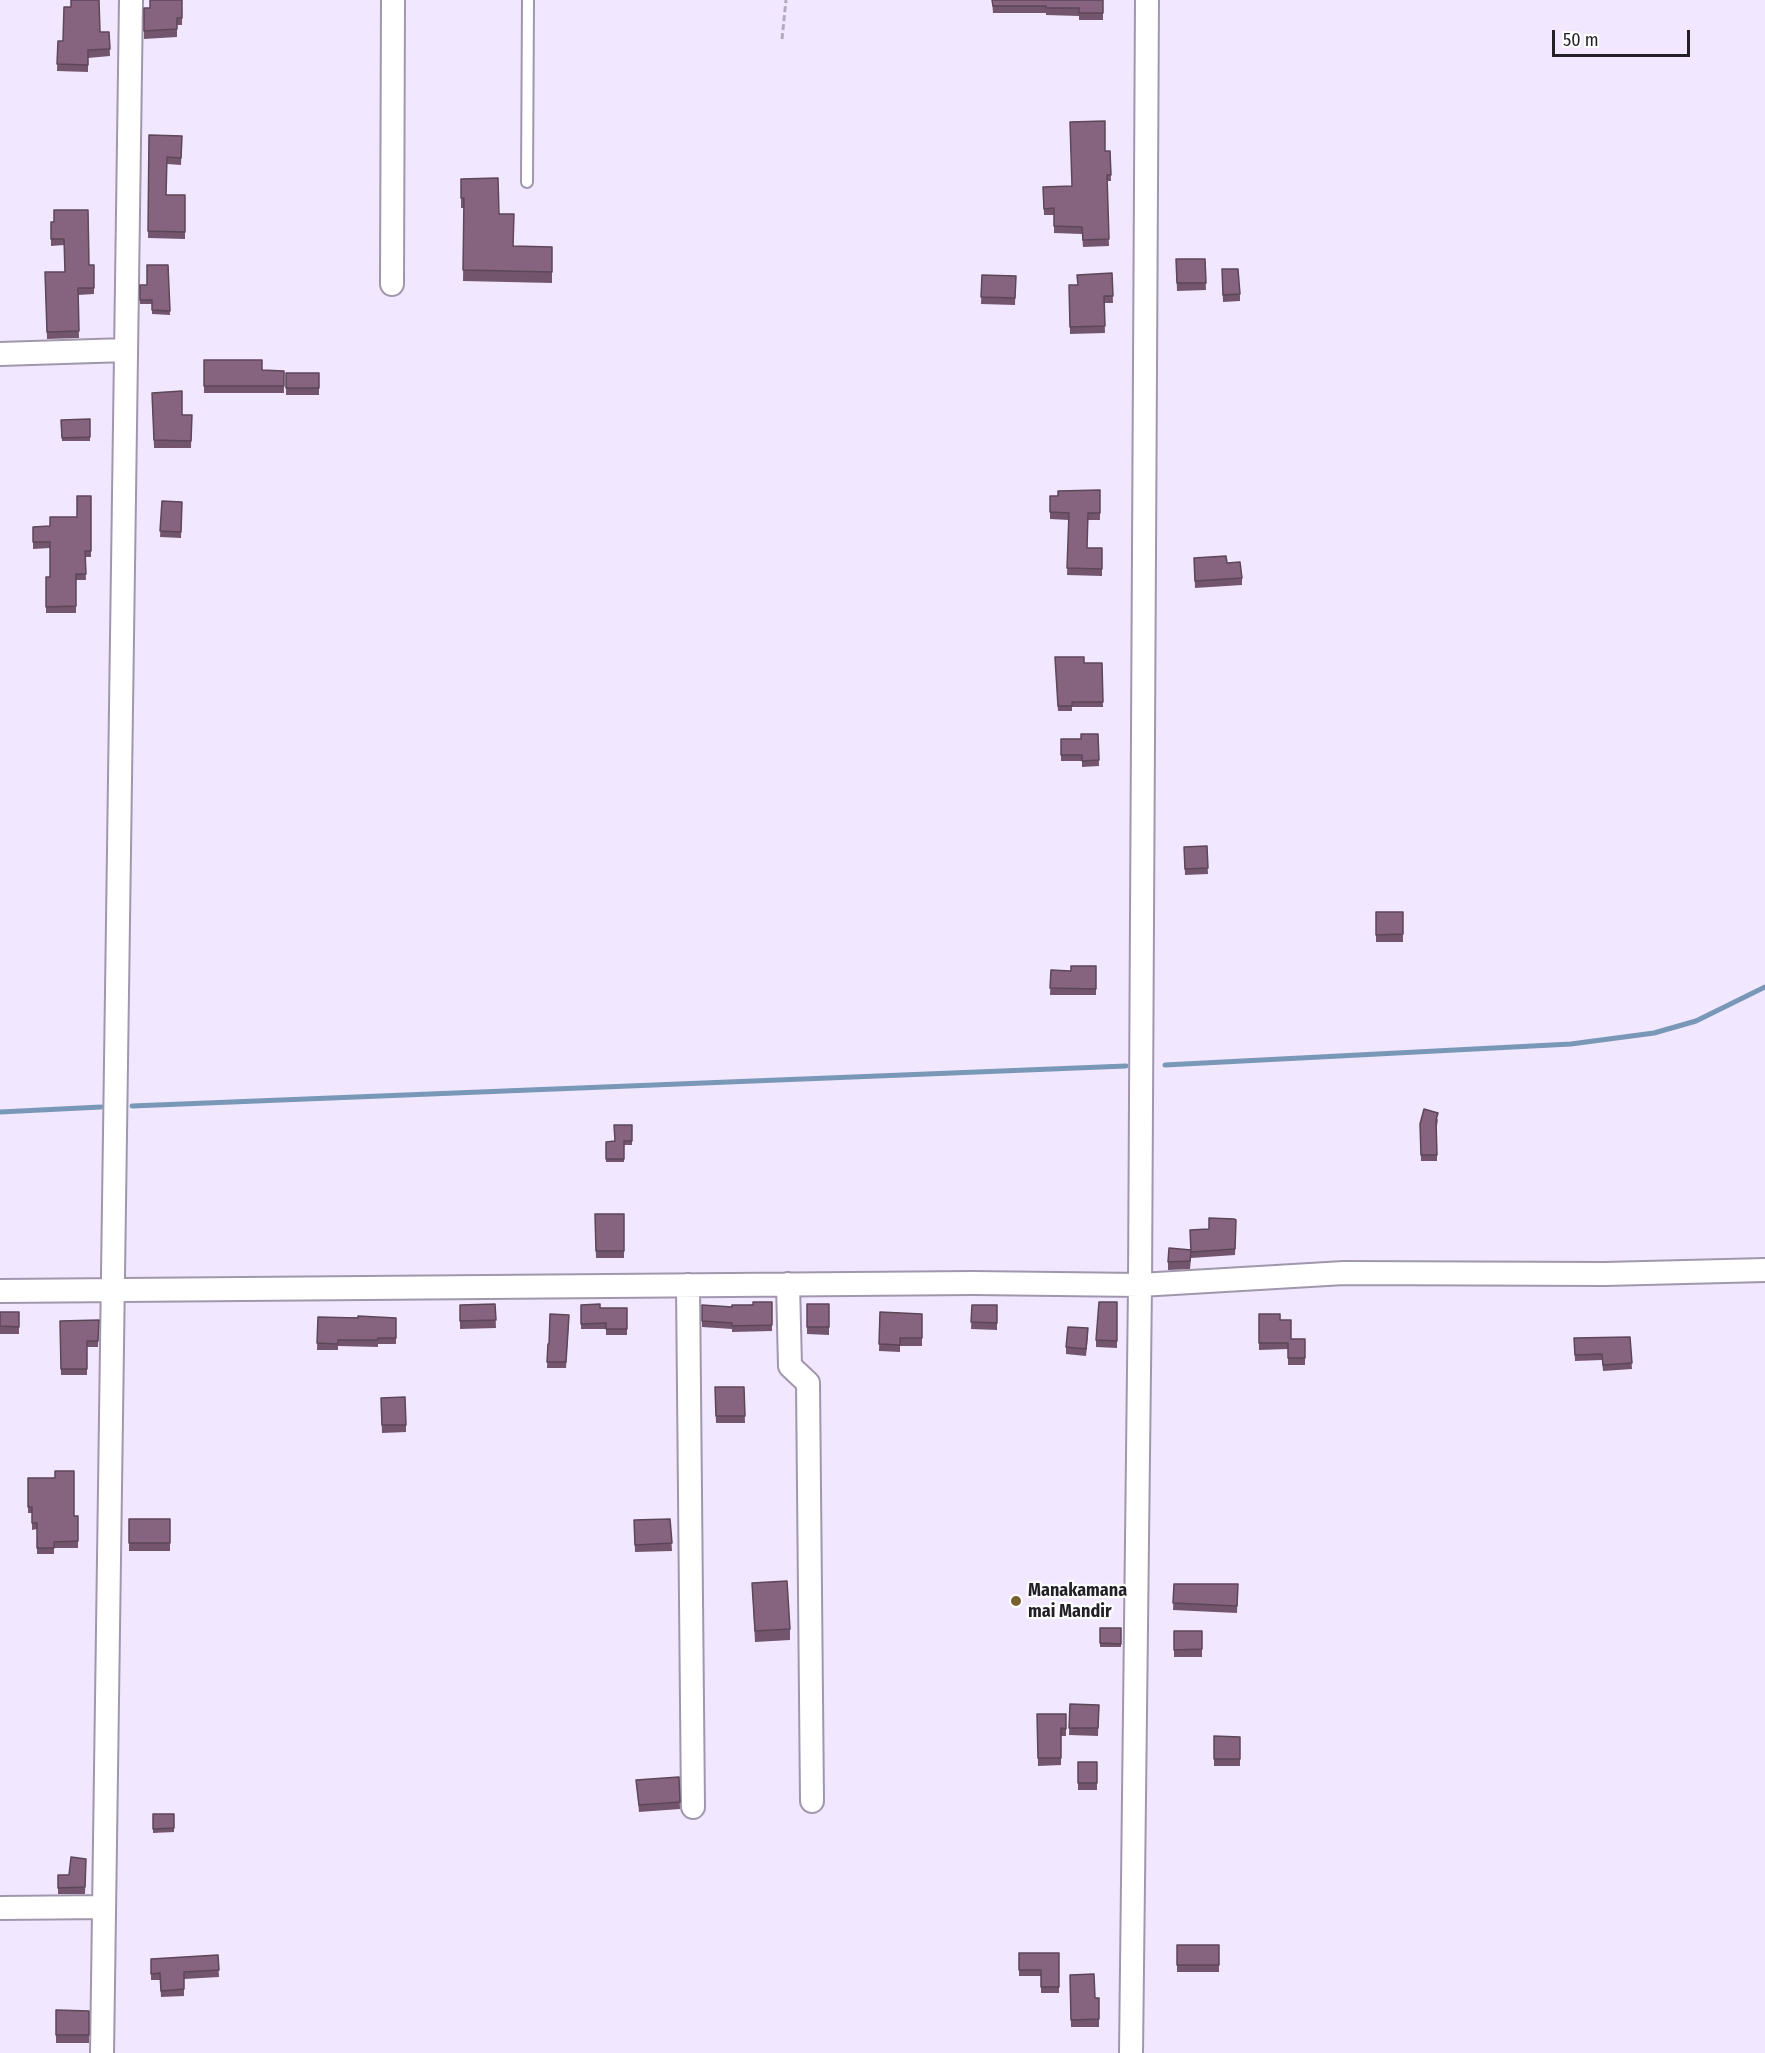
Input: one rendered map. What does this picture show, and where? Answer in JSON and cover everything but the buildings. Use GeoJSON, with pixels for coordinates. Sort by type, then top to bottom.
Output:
{"type":"FeatureCollection","features":[{"type":"Feature","properties":{"kind":"street"},"geometry":{"type":"LineString","coordinates":[[102,2053],[131,0]]}},
{"type":"Feature","properties":{"kind":"street"},"geometry":{"type":"LineString","coordinates":[[392,284],[393,0]]}},
{"type":"Feature","properties":{"kind":"street"},"geometry":{"type":"LineString","coordinates":[[1131,2053],[1140,1285],[1148,0]]}},
{"type":"Feature","properties":{"kind":"street"},"geometry":{"type":"LineString","coordinates":[[0,354],[126,350]]}},
{"type":"Feature","properties":{"kind":"street"},"geometry":{"type":"LineString","coordinates":[[0,1291],[973,1282],[1140,1285],[1344,1273],[1605,1274],[1765,1270]]}},
{"type":"Feature","properties":{"kind":"street"},"geometry":{"type":"LineString","coordinates":[[788,1284],[790,1366],[808,1383],[812,1801]]}},
{"type":"Feature","properties":{"kind":"street"},"geometry":{"type":"LineString","coordinates":[[688,1285],[693,1807]]}},
{"type":"Feature","properties":{"kind":"street"},"geometry":{"type":"LineString","coordinates":[[0,1908],[105,1907]]}},
{"type":"Feature","properties":{"kind":"lane"},"geometry":{"type":"LineString","coordinates":[[526,182],[528,0]]}},
{"type":"Feature","properties":{"kind":"path"},"geometry":{"type":"LineString","coordinates":[[782,39],[786,0]]}},
{"type":"Feature","properties":{"kind":"waterway"},"geometry":{"type":"LineString","coordinates":[[1165,1065],[1571,1044],[1654,1033],[1696,1021],[1765,987]]}},
{"type":"Feature","properties":{"kind":"waterway"},"geometry":{"type":"LineString","coordinates":[[132,1106],[1126,1066]]}},
{"type":"Feature","properties":{"kind":"waterway"},"geometry":{"type":"LineString","coordinates":[[0,1112],[101,1107]]}},
{"type":"Feature","properties":{"kind":"place","name":"Manakamana mai Mandir"},"geometry":{"type":"Point","coordinates":[1016,1601]}}]}
